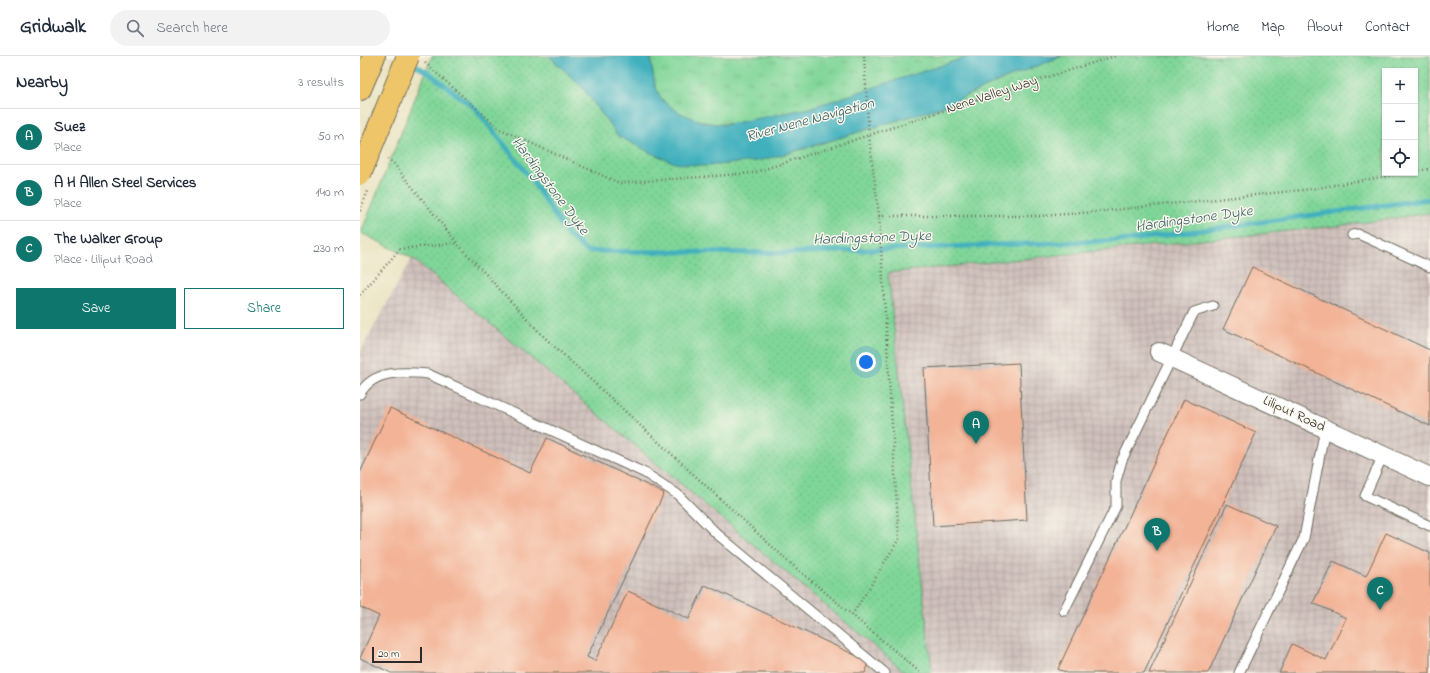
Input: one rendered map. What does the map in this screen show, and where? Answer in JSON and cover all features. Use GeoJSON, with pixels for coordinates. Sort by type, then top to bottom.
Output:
{"type":"FeatureCollection","features":[{"type":"Feature","properties":{"kind":"highway"},"geometry":{"type":"LineString","coordinates":[[360,89],[374,56]]}},
{"type":"Feature","properties":{"kind":"highway"},"geometry":{"type":"LineString","coordinates":[[365,179],[414,58]]}},
{"type":"Feature","properties":{"kind":"street","name":"Liliput Road"},"geometry":{"type":"LineString","coordinates":[[1165,355],[1430,477]]}},
{"type":"Feature","properties":{"kind":"lane"},"geometry":{"type":"LineString","coordinates":[[1352,236],[1358,234],[1430,267]]}},
{"type":"Feature","properties":{"kind":"lane"},"geometry":{"type":"LineString","coordinates":[[1064,611],[1116,506],[1116,481],[1122,460],[1165,355],[1194,312],[1213,306]]}},
{"type":"Feature","properties":{"kind":"lane"},"geometry":{"type":"LineString","coordinates":[[360,394],[373,381],[384,375],[398,373],[428,374],[644,473],[677,494],[717,534],[885,673]]}},
{"type":"Feature","properties":{"kind":"lane"},"geometry":{"type":"LineString","coordinates":[[1239,673],[1304,538],[1325,428]]}},
{"type":"Feature","properties":{"kind":"lane"},"geometry":{"type":"LineString","coordinates":[[1384,455],[1364,496],[1430,526]]}},
{"type":"Feature","properties":{"kind":"path"},"geometry":{"type":"LineString","coordinates":[[864,56],[869,136],[879,216],[899,539],[878,573]]}},
{"type":"Feature","properties":{"kind":"path","name":"Nene Valley Way"},"geometry":{"type":"LineString","coordinates":[[414,58],[430,66],[500,129],[619,183],[753,173],[869,136],[1016,86],[1115,56]]}},
{"type":"Feature","properties":{"kind":"path"},"geometry":{"type":"LineString","coordinates":[[383,156],[394,164],[457,243],[542,335],[789,562],[921,673]]}},
{"type":"Feature","properties":{"kind":"path"},"geometry":{"type":"LineString","coordinates":[[1418,171],[1430,169]]}},
{"type":"Feature","properties":{"kind":"path"},"geometry":{"type":"LineString","coordinates":[[879,216],[1040,216],[1095,212],[1303,190],[1387,176]]}},
{"type":"Feature","properties":{"kind":"path"},"geometry":{"type":"LineString","coordinates":[[360,211],[365,179]]}},
{"type":"Feature","properties":{"kind":"path"},"geometry":{"type":"LineString","coordinates":[[360,295],[400,250],[457,243]]}},
{"type":"Feature","properties":{"kind":"path"},"geometry":{"type":"LineString","coordinates":[[852,615],[876,576]]}},
{"type":"Feature","properties":{"kind":"shaded area"},"geometry":{"type":"Polygon","coordinates":[[[1430,213],[1430,673],[932,673],[888,273],[1346,225],[1430,213]]]}},
{"type":"Feature","properties":{"kind":"shaded area"},"geometry":{"type":"Polygon","coordinates":[[[412,258],[906,673],[360,673],[360,352],[412,258]]]}},
{"type":"Feature","properties":{"kind":"green space"},"geometry":{"type":"Polygon","coordinates":[[[432,56],[549,56],[583,88],[618,136],[786,154],[944,106],[997,82],[1062,56],[1430,56],[1430,213],[1346,225],[888,273],[932,673],[906,673],[412,258],[361,233],[432,56]]]}},
{"type":"Feature","properties":{"kind":"green space"},"geometry":{"type":"Polygon","coordinates":[[[652,56],[970,56],[861,92],[794,112],[759,120],[718,124],[700,121],[682,114],[674,110],[662,99],[654,84],[651,67],[652,56]]]}},
{"type":"Feature","properties":{"kind":"water","name":"River Nene Navigation"},"geometry":{"type":"Polygon","coordinates":[[[549,56],[652,56],[651,61],[655,86],[662,100],[678,112],[703,122],[724,125],[810,108],[970,56],[1062,56],[997,82],[944,106],[786,154],[757,161],[705,166],[675,163],[618,136],[583,88],[549,56]]]}},
{"type":"Feature","properties":{"kind":"building"},"geometry":{"type":"Polygon","coordinates":[[[1252,267],[1430,350],[1430,426],[1223,329],[1252,267]]]}},
{"type":"Feature","properties":{"kind":"building"},"geometry":{"type":"Polygon","coordinates":[[[1019,363],[1027,520],[933,526],[924,368],[1019,363]]]}},
{"type":"Feature","properties":{"kind":"building"},"geometry":{"type":"Polygon","coordinates":[[[1184,399],[1256,433],[1144,673],[1067,673],[1058,669],[1184,399]]]}},
{"type":"Feature","properties":{"kind":"building"},"geometry":{"type":"Polygon","coordinates":[[[390,408],[530,473],[547,438],[664,493],[587,657],[595,661],[628,591],[689,619],[705,585],[870,662],[865,673],[391,673],[360,658],[379,616],[360,607],[360,473],[390,408]]]}},
{"type":"Feature","properties":{"kind":"building"},"geometry":{"type":"Polygon","coordinates":[[[1227,504],[1276,526],[1208,673],[1149,673],[1227,504]]]}},
{"type":"Feature","properties":{"kind":"building"},"geometry":{"type":"Polygon","coordinates":[[[1386,533],[1430,553],[1430,673],[1279,673],[1292,644],[1326,660],[1346,618],[1313,603],[1333,561],[1366,576],[1386,533]]]}},
{"type":"Feature","properties":{"kind":"waterway","name":"Hardingstone Dyke"},"geometry":{"type":"LineString","coordinates":[[410,62],[429,73],[476,109],[531,179],[568,235],[587,251],[784,253],[1130,240],[1430,199]]}},
{"type":"Feature","properties":{"kind":"place","name":"Suez"},"geometry":{"type":"Point","coordinates":[976,444]}},
{"type":"Feature","properties":{"kind":"place","name":"A H Allen Steel Services"},"geometry":{"type":"Point","coordinates":[1157,551]}},
{"type":"Feature","properties":{"kind":"place","name":"The Walker Group"},"geometry":{"type":"Point","coordinates":[1380,610]}}]}
